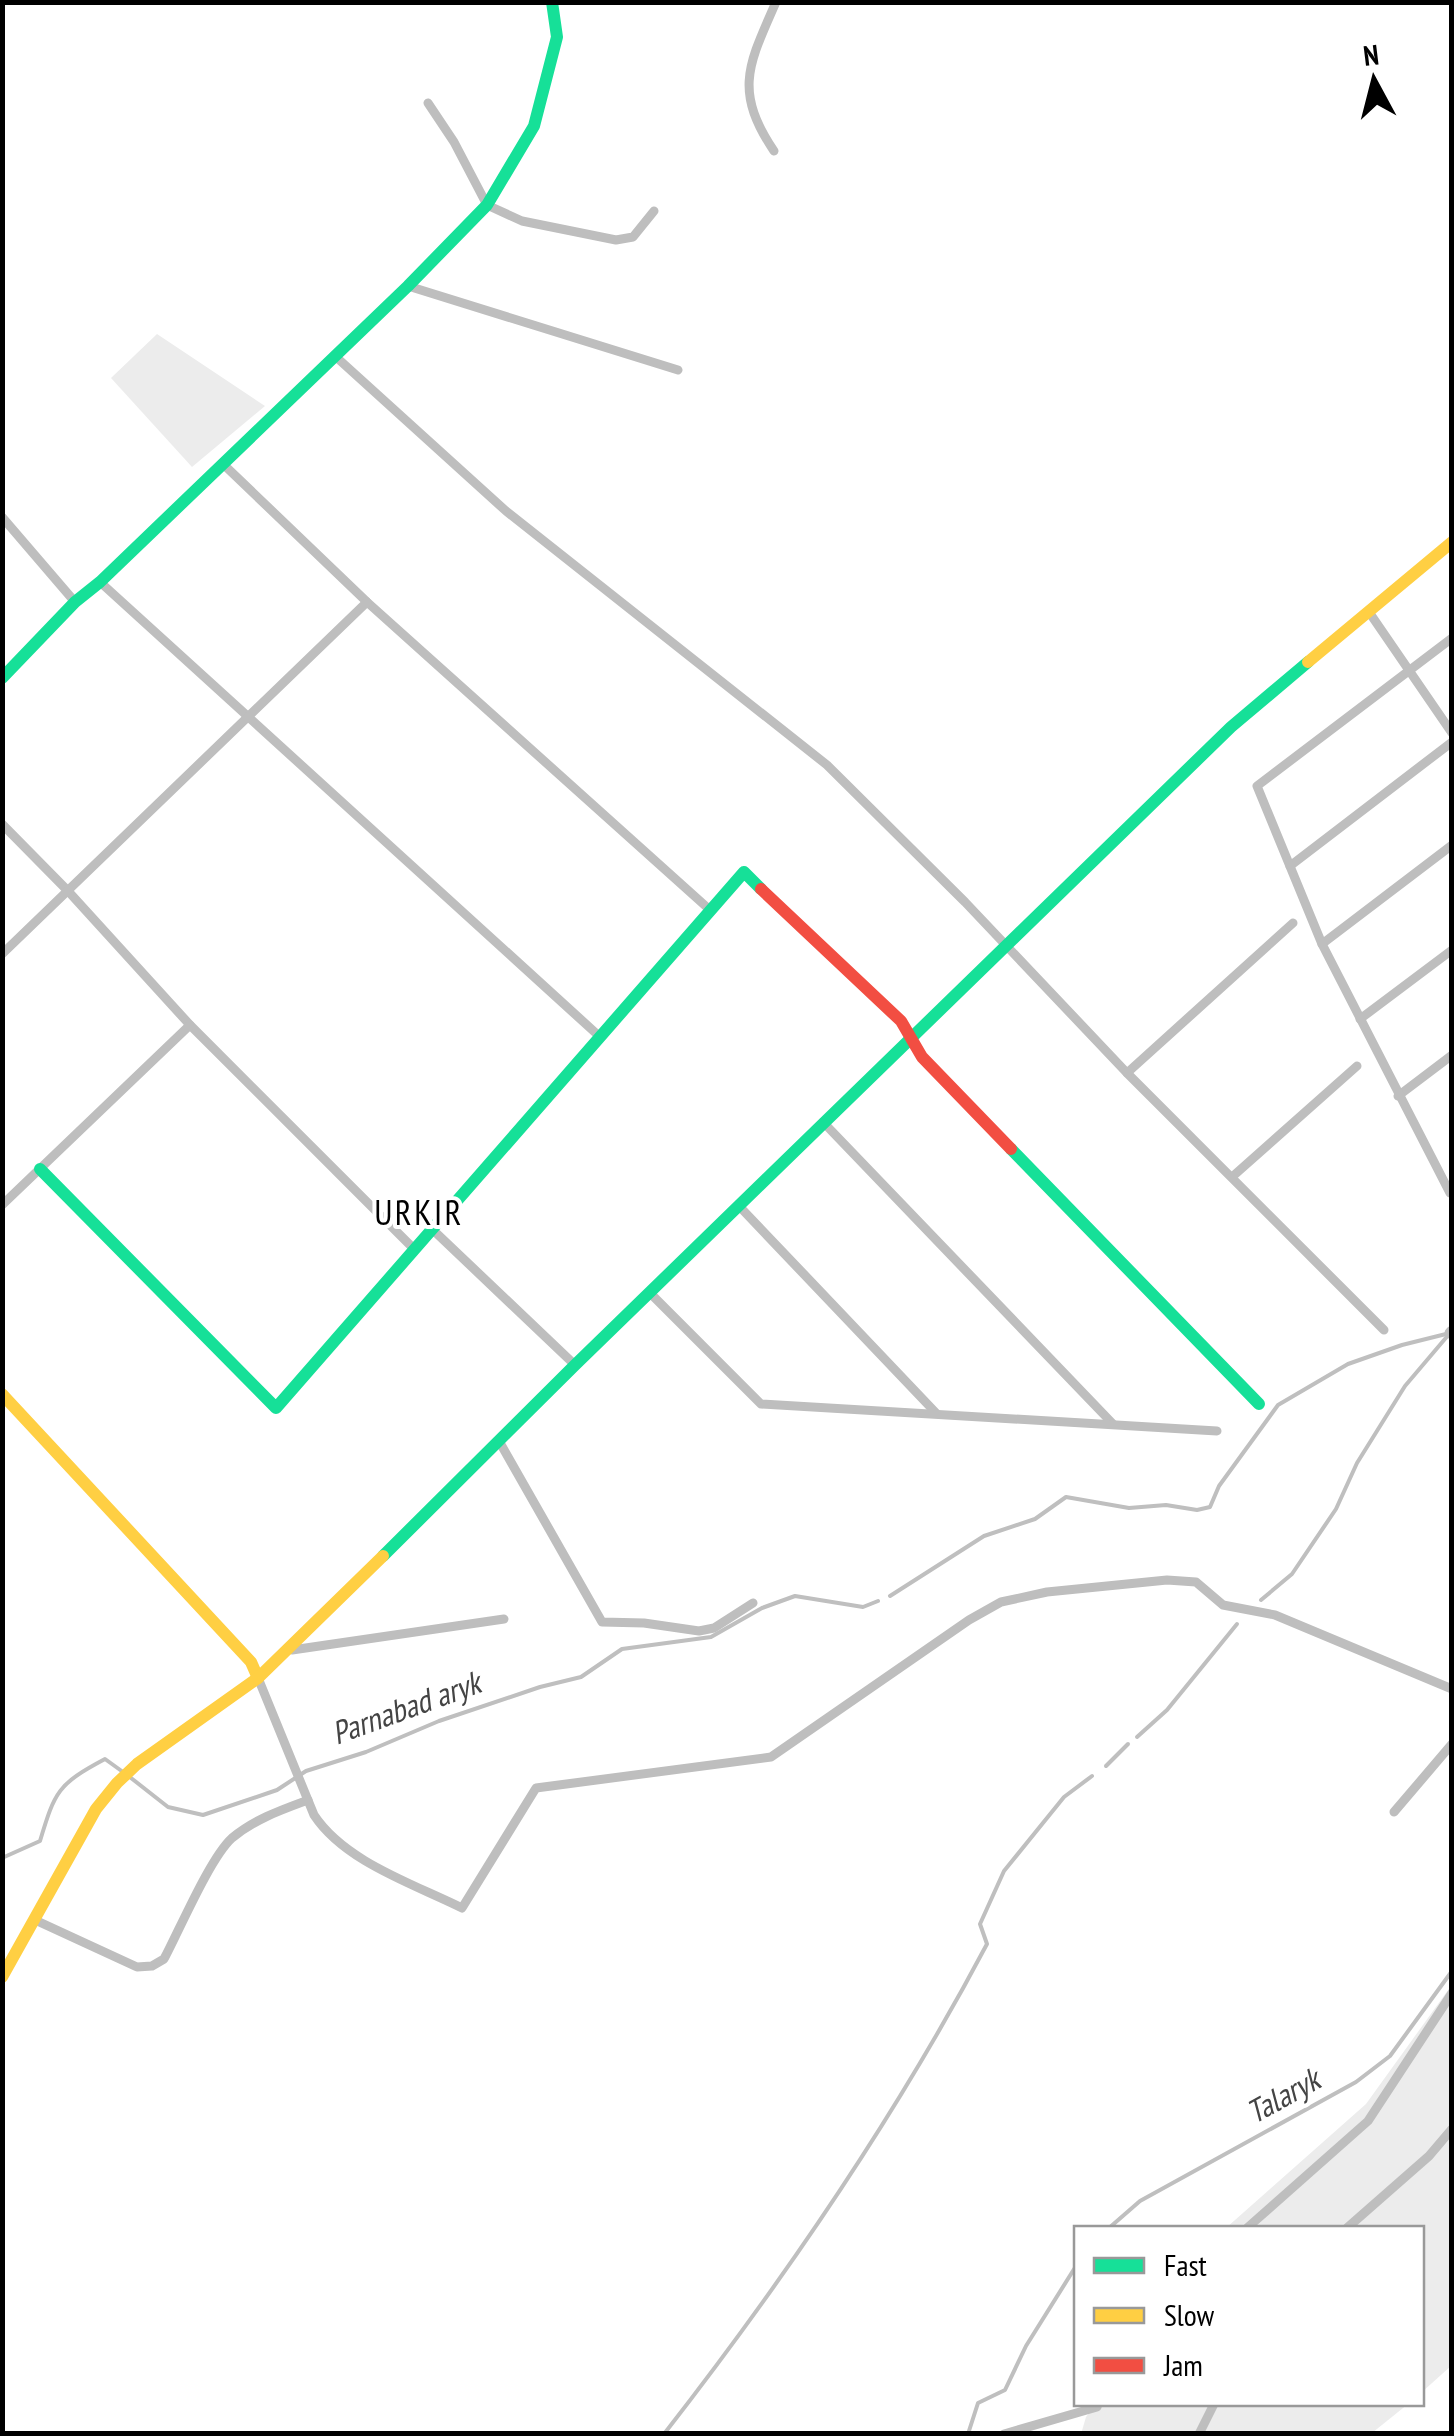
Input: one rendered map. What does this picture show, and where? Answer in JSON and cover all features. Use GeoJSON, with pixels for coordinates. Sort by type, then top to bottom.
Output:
{"type":"FeatureCollection","features":[{"type":"Feature","properties":{"kind":"street"},"geometry":{"type":"LineString","coordinates":[[2,678],[75,602],[336,356],[487,205],[534,126],[556,36],[552,2]]}},
{"type":"Feature","properties":{"kind":"street"},"geometry":{"type":"LineString","coordinates":[[774,151],[756,124],[747,88],[756,48],[776,2]]}},
{"type":"Feature","properties":{"kind":"street"},"geometry":{"type":"LineString","coordinates":[[428,103],[487,205],[522,221],[616,240],[633,236],[654,211]]}},
{"type":"Feature","properties":{"kind":"street"},"geometry":{"type":"LineString","coordinates":[[408,286],[678,370]]}},
{"type":"Feature","properties":{"kind":"street"},"geometry":{"type":"LineString","coordinates":[[336,356],[506,511],[827,765],[1005,944],[1126,1073],[1384,1330]]}},
{"type":"Feature","properties":{"kind":"street"},"geometry":{"type":"LineString","coordinates":[[222,463],[367,602],[710,910]]}},
{"type":"Feature","properties":{"kind":"street"},"geometry":{"type":"LineString","coordinates":[[2,517],[75,602]]}},
{"type":"Feature","properties":{"kind":"street"},"geometry":{"type":"LineString","coordinates":[[2,1977],[96,1810],[117,1783],[137,1764],[258,1678],[289,1650],[574,1365],[1231,728],[1452,542]]}},
{"type":"Feature","properties":{"kind":"street"},"geometry":{"type":"LineString","coordinates":[[100,582],[599,1036]]}},
{"type":"Feature","properties":{"kind":"street"},"geometry":{"type":"LineString","coordinates":[[2,954],[367,602]]}},
{"type":"Feature","properties":{"kind":"street"},"geometry":{"type":"LineString","coordinates":[[1369,612],[1452,733]]}},
{"type":"Feature","properties":{"kind":"street"},"geometry":{"type":"LineString","coordinates":[[1450,1193],[1322,944],[1257,786],[1452,638]]}},
{"type":"Feature","properties":{"kind":"street"},"geometry":{"type":"LineString","coordinates":[[1290,866],[1452,742]]}},
{"type":"Feature","properties":{"kind":"street"},"geometry":{"type":"LineString","coordinates":[[2,824],[190,1025],[414,1249]]}},
{"type":"Feature","properties":{"kind":"street"},"geometry":{"type":"LineString","coordinates":[[1322,944],[1452,846]]}},
{"type":"Feature","properties":{"kind":"street"},"geometry":{"type":"LineString","coordinates":[[40,1169],[276,1408],[744,872],[901,1021],[922,1057],[1258,1404]]}},
{"type":"Feature","properties":{"kind":"street"},"geometry":{"type":"LineString","coordinates":[[1126,1073],[1293,923]]}},
{"type":"Feature","properties":{"kind":"street"},"geometry":{"type":"LineString","coordinates":[[1360,1019],[1452,950]]}},
{"type":"Feature","properties":{"kind":"street"},"geometry":{"type":"LineString","coordinates":[[2,1205],[190,1025]]}},
{"type":"Feature","properties":{"kind":"street"},"geometry":{"type":"LineString","coordinates":[[1398,1096],[1452,1055]]}},
{"type":"Feature","properties":{"kind":"street"},"geometry":{"type":"LineString","coordinates":[[1232,1177],[1356,1066]]}},
{"type":"Feature","properties":{"kind":"street"},"geometry":{"type":"LineString","coordinates":[[823,1122],[1113,1424]]}},
{"type":"Feature","properties":{"kind":"street"},"geometry":{"type":"LineString","coordinates":[[740,1206],[936,1413]]}},
{"type":"Feature","properties":{"kind":"street"},"geometry":{"type":"LineString","coordinates":[[432,1229],[574,1365]]}},
{"type":"Feature","properties":{"kind":"street"},"geometry":{"type":"LineString","coordinates":[[650,1293],[761,1404],[1218,1431]]}},
{"type":"Feature","properties":{"kind":"street"},"geometry":{"type":"LineString","coordinates":[[2,1394],[251,1662],[318,1823],[338,1842],[462,1908],[536,1788],[771,1758],[969,1620],[1002,1602],[1047,1592],[1167,1580],[1196,1582],[1223,1605],[1276,1615],[1452,1689]]}},
{"type":"Feature","properties":{"kind":"street"},"geometry":{"type":"LineString","coordinates":[[499,1441],[602,1622],[644,1622],[699,1630],[714,1628],[753,1603]]}},
{"type":"Feature","properties":{"kind":"street"},"geometry":{"type":"LineString","coordinates":[[289,1650],[504,1620]]}},
{"type":"Feature","properties":{"kind":"street"},"geometry":{"type":"LineString","coordinates":[[1394,1812],[1452,1744]]}},
{"type":"Feature","properties":{"kind":"street"},"geometry":{"type":"LineString","coordinates":[[35,1920],[133,1966],[152,1966],[164,1959],[212,1865],[230,1840],[261,1818],[308,1800]]}},
{"type":"Feature","properties":{"kind":"street"},"geometry":{"type":"LineString","coordinates":[[1250,2226],[1368,2121],[1452,1992]]}},
{"type":"Feature","properties":{"kind":"street"},"geometry":{"type":"LineString","coordinates":[[1349,2226],[1429,2156],[1452,2129]]}},
{"type":"Feature","properties":{"kind":"street"},"geometry":{"type":"LineString","coordinates":[[1004,2434],[1097,2406]]}},
{"type":"Feature","properties":{"kind":"street"},"geometry":{"type":"LineString","coordinates":[[1199,2434],[1213,2406]]}},
{"type":"Feature","properties":{"kind":"shaded area"},"geometry":{"type":"Polygon","coordinates":[[[157,334],[265,406],[192,467],[111,378],[157,334]]]}},
{"type":"Feature","properties":{"kind":"shaded area"},"geometry":{"type":"Polygon","coordinates":[[[1451,1986],[1451,2366],[1424,2390],[1424,2226],[1228,2226],[1366,2104],[1451,1986]]]}},
{"type":"Feature","properties":{"kind":"shaded area"},"geometry":{"type":"Polygon","coordinates":[[[1094,2406],[1406,2406],[1372,2433],[1081,2434],[1094,2406]]]}},
{"type":"Feature","properties":{"kind":"waterway","name":"Parnabad aryk"},"geometry":{"type":"LineString","coordinates":[[890,1596],[984,1536],[1035,1519],[1066,1497],[1129,1508],[1210,1507],[1219,1486],[1278,1405],[1348,1364],[1450,1333]]}},
{"type":"Feature","properties":{"kind":"waterway"},"geometry":{"type":"LineString","coordinates":[[1261,1600],[1292,1574],[1336,1509],[1357,1463],[1405,1386],[1450,1333]]}},
{"type":"Feature","properties":{"kind":"waterway","name":"Parnabad aryk"},"geometry":{"type":"LineString","coordinates":[[131,1778],[168,1807],[203,1815],[277,1790],[306,1771],[366,1752],[439,1721],[581,1677],[622,1649],[711,1637],[762,1608],[795,1596],[863,1607],[878,1601]]}},
{"type":"Feature","properties":{"kind":"waterway"},"geometry":{"type":"LineString","coordinates":[[1137,1737],[1167,1710],[1237,1624]]}},
{"type":"Feature","properties":{"kind":"waterway"},"geometry":{"type":"LineString","coordinates":[[1106,1766],[1128,1744]]}},
{"type":"Feature","properties":{"kind":"waterway","name":"Parnabad aryk"},"geometry":{"type":"LineString","coordinates":[[2,1858],[40,1841],[60,1791],[77,1775],[105,1759],[123,1772]]}},
{"type":"Feature","properties":{"kind":"waterway"},"geometry":{"type":"LineString","coordinates":[[664,2434],[795,2257],[915,2071],[987,1944],[980,1924],[1004,1871],[1064,1797],[1092,1776]]}},
{"type":"Feature","properties":{"kind":"waterway","name":"Talaryk"},"geometry":{"type":"LineString","coordinates":[[1111,2226],[1140,2201],[1356,2082],[1390,2056],[1452,1971]]}},
{"type":"Feature","properties":{"kind":"waterway","name":"Talaryk"},"geometry":{"type":"LineString","coordinates":[[968,2434],[978,2403],[1005,2390],[1026,2346],[1074,2269]]}},
{"type":"Feature","properties":{"kind":"traffic: fast"},"geometry":{"type":"LineString","coordinates":[[2,678],[75,602],[408,286],[487,205],[534,126],[557,37],[552,2]]}},
{"type":"Feature","properties":{"kind":"traffic: fast"},"geometry":{"type":"LineString","coordinates":[[383,1556],[1231,727],[1308,662]]}},
{"type":"Feature","properties":{"kind":"traffic: fast"},"geometry":{"type":"LineString","coordinates":[[40,1169],[276,1408],[744,872],[761,889]]}},
{"type":"Feature","properties":{"kind":"traffic: fast"},"geometry":{"type":"LineString","coordinates":[[1011,1149],[1259,1404]]}},
{"type":"Feature","properties":{"kind":"traffic: slow"},"geometry":{"type":"LineString","coordinates":[[1308,662],[1452,542]]}},
{"type":"Feature","properties":{"kind":"traffic: slow"},"geometry":{"type":"LineString","coordinates":[[2,1394],[251,1662],[258,1678]]}},
{"type":"Feature","properties":{"kind":"traffic: slow"},"geometry":{"type":"LineString","coordinates":[[2,1977],[96,1809],[117,1783],[137,1764],[258,1678],[383,1556]]}},
{"type":"Feature","properties":{"kind":"traffic: jam"},"geometry":{"type":"LineString","coordinates":[[761,889],[901,1021],[922,1057],[1011,1149]]}},
{"type":"Feature","properties":{"kind":"district","name":"URKIR"},"geometry":{"type":"Point","coordinates":[419,1213]}}]}
